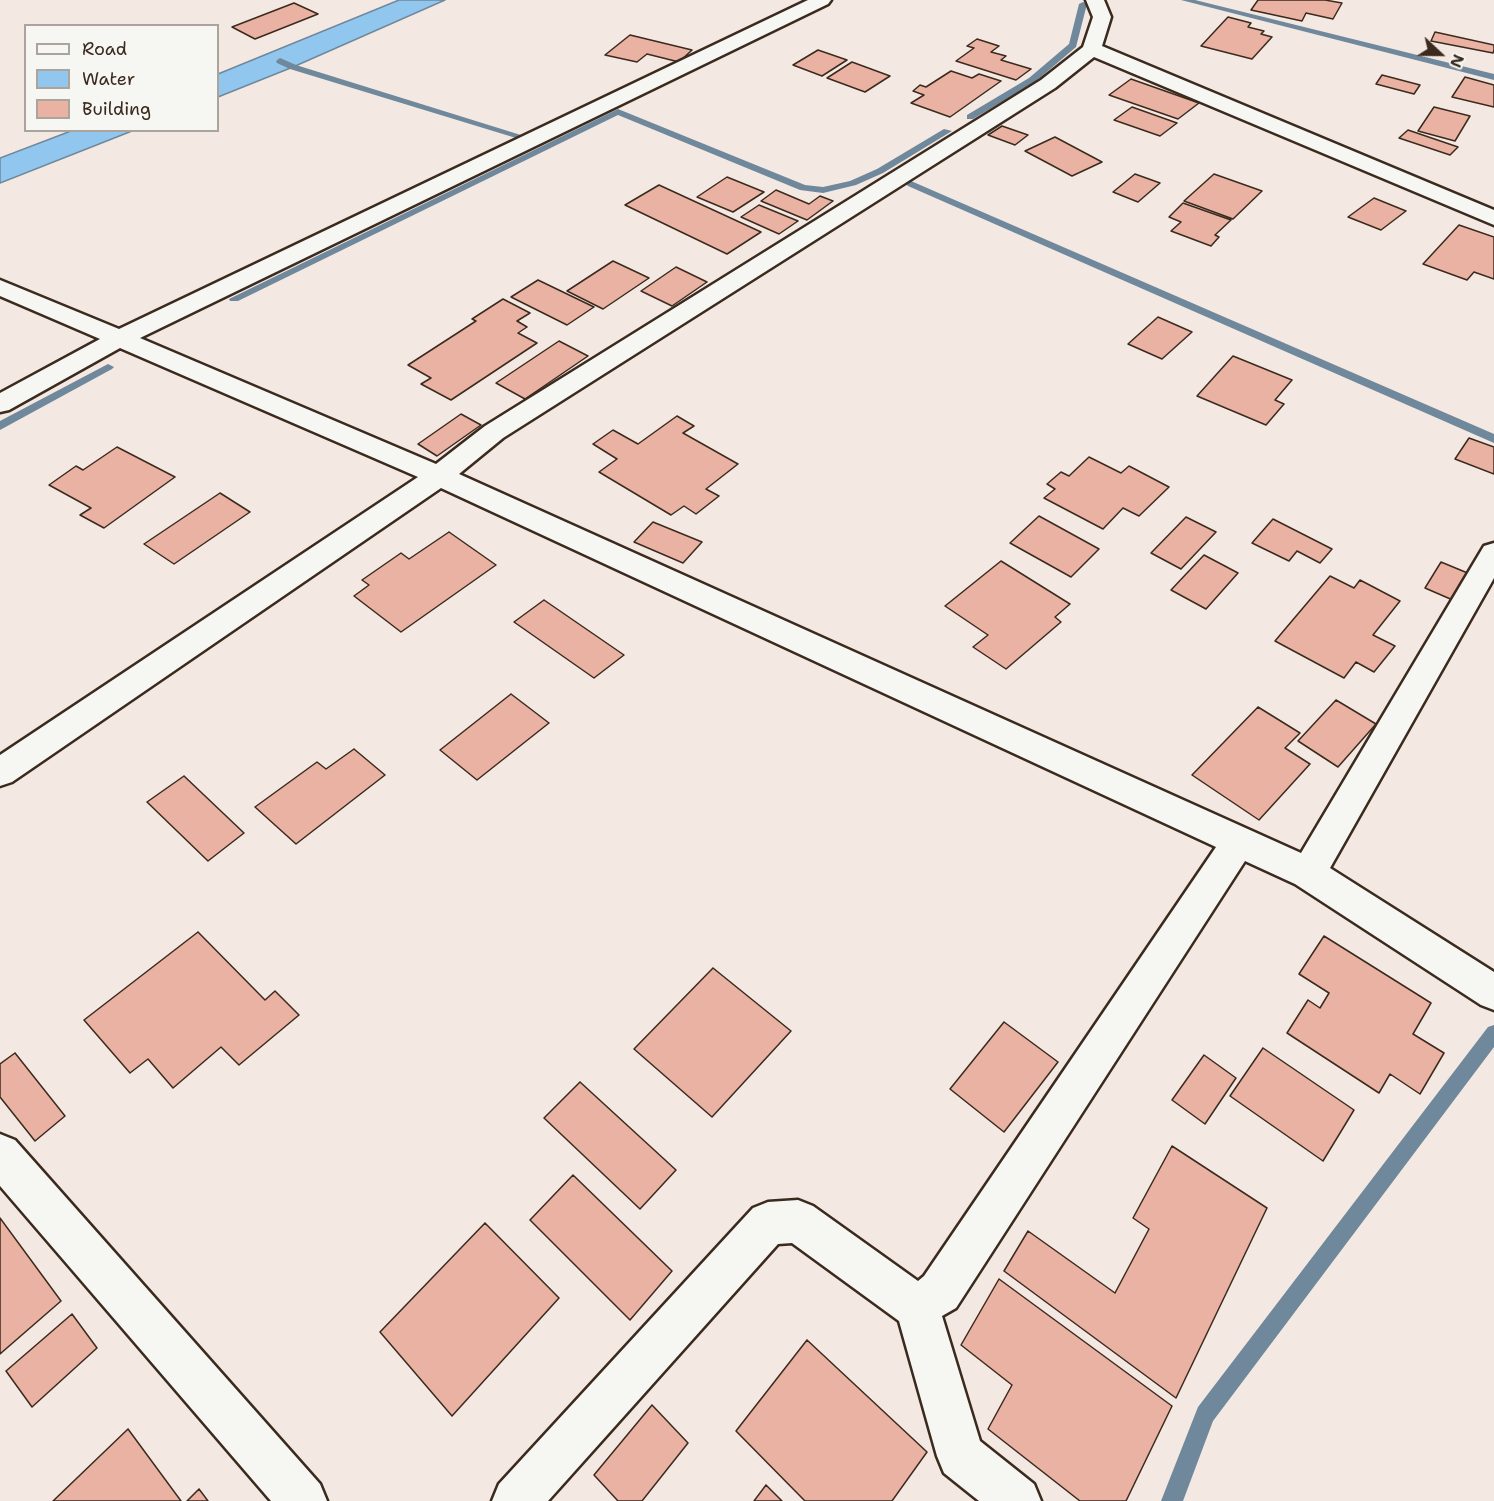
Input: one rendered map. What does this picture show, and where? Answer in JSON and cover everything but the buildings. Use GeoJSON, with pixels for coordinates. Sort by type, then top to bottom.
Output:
{"type":"FeatureCollection","features":[{"type":"Feature","properties":{"kind":"street"},"geometry":{"type":"LineString","coordinates":[[0,404],[118,339],[822,0]]}},
{"type":"Feature","properties":{"kind":"street"},"geometry":{"type":"LineString","coordinates":[[0,772],[439,476],[494,432],[1048,84],[1092,49],[1102,17],[1095,0]]}},
{"type":"Feature","properties":{"kind":"street"},"geometry":{"type":"LineString","coordinates":[[1092,49],[1494,218]]}},
{"type":"Feature","properties":{"kind":"street"},"geometry":{"type":"LineString","coordinates":[[0,287],[439,476],[1308,873],[1494,993]]}},
{"type":"Feature","properties":{"kind":"street"},"geometry":{"type":"LineString","coordinates":[[1308,873],[1494,553]]}},
{"type":"Feature","properties":{"kind":"street"},"geometry":{"type":"LineString","coordinates":[[917,1308],[940,1292],[1239,841]]}},
{"type":"Feature","properties":{"kind":"street"},"geometry":{"type":"LineString","coordinates":[[0,1155],[303,1501]]}},
{"type":"Feature","properties":{"kind":"street"},"geometry":{"type":"LineString","coordinates":[[516,1501],[768,1223],[798,1221],[917,1308],[961,1456],[1017,1501]]}},
{"type":"Feature","properties":{"kind":"water"},"geometry":{"type":"Polygon","coordinates":[[[399,0],[445,0],[293,67],[219,97],[219,74],[399,0]]]}},
{"type":"Feature","properties":{"kind":"water"},"geometry":{"type":"Polygon","coordinates":[[[68,132],[129,132],[0,183],[0,158],[68,132]]]}},
{"type":"Feature","properties":{"kind":"waterway"},"geometry":{"type":"LineString","coordinates":[[1185,0],[1494,77]]}},
{"type":"Feature","properties":{"kind":"waterway"},"geometry":{"type":"LineString","coordinates":[[970,117],[1032,80],[1073,45],[1083,4]]}},
{"type":"Feature","properties":{"kind":"waterway"},"geometry":{"type":"LineString","coordinates":[[280,61],[293,67],[519,136]]}},
{"type":"Feature","properties":{"kind":"waterway"},"geometry":{"type":"LineString","coordinates":[[234,299],[618,112],[803,188],[823,190],[853,183],[880,171],[947,131]]}},
{"type":"Feature","properties":{"kind":"waterway"},"geometry":{"type":"LineString","coordinates":[[911,184],[1494,439]]}},
{"type":"Feature","properties":{"kind":"waterway"},"geometry":{"type":"LineString","coordinates":[[0,426],[108,367]]}},
{"type":"Feature","properties":{"kind":"waterway"},"geometry":{"type":"LineString","coordinates":[[1172,1501],[1205,1414],[1494,1033]]}}]}
